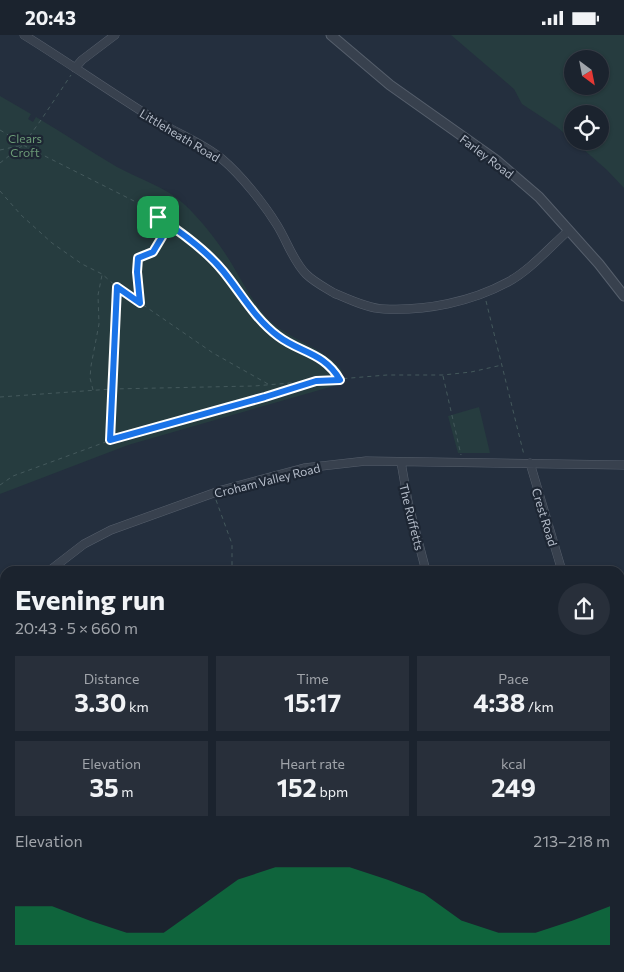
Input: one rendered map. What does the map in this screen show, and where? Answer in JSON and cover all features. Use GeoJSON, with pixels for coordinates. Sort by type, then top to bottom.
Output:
{"type":"FeatureCollection","features":[{"type":"Feature","properties":{"kind":"street","name":"Littleheath Road"},"geometry":{"type":"LineString","coordinates":[[24,35],[163,125],[211,150],[223,160],[258,198],[278,226],[290,250],[305,273],[319,285],[348,300],[382,309],[427,307],[460,301],[510,281],[534,263],[568,231]]}},
{"type":"Feature","properties":{"kind":"street"},"geometry":{"type":"LineString","coordinates":[[75,68],[82,60],[115,35]]}},
{"type":"Feature","properties":{"kind":"street","name":"Farley Road"},"geometry":{"type":"LineString","coordinates":[[331,35],[390,85],[496,160],[539,197],[599,264],[624,297]]}},
{"type":"Feature","properties":{"kind":"street","name":"Croham Valley Road"},"geometry":{"type":"LineString","coordinates":[[55,566],[84,544],[111,530],[214,493],[304,468],[366,461],[463,462],[527,460],[624,465]]}},
{"type":"Feature","properties":{"kind":"street","name":"Crest Road"},"geometry":{"type":"LineString","coordinates":[[527,460],[560,566]]}},
{"type":"Feature","properties":{"kind":"street","name":"The Ruffetts"},"geometry":{"type":"LineString","coordinates":[[401,462],[408,502],[425,566]]}},
{"type":"Feature","properties":{"kind":"path"},"geometry":{"type":"LineString","coordinates":[[0,163],[23,145],[75,68]]}},
{"type":"Feature","properties":{"kind":"path"},"geometry":{"type":"LineString","coordinates":[[0,130],[23,145],[138,203],[186,235],[222,270],[266,325],[279,337],[320,358],[336,373],[340,380]]}},
{"type":"Feature","properties":{"kind":"path"},"geometry":{"type":"LineString","coordinates":[[0,150],[23,145]]}},
{"type":"Feature","properties":{"kind":"path"},"geometry":{"type":"LineString","coordinates":[[0,191],[21,215],[52,243],[102,274],[117,287],[213,353],[269,385]]}},
{"type":"Feature","properties":{"kind":"path"},"geometry":{"type":"LineString","coordinates":[[140,303],[137,272],[138,258],[153,252],[162,237],[158,217]]}},
{"type":"Feature","properties":{"kind":"path"},"geometry":{"type":"LineString","coordinates":[[93,390],[90,378],[99,324],[98,295],[102,274]]}},
{"type":"Feature","properties":{"kind":"path"},"geometry":{"type":"LineString","coordinates":[[110,440],[117,287]]}},
{"type":"Feature","properties":{"kind":"path"},"geometry":{"type":"LineString","coordinates":[[484,293],[527,460]]}},
{"type":"Feature","properties":{"kind":"path"},"geometry":{"type":"LineString","coordinates":[[0,397],[112,389],[269,385],[387,375],[443,375],[471,372],[502,365]]}},
{"type":"Feature","properties":{"kind":"path"},"geometry":{"type":"LineString","coordinates":[[443,375],[463,462]]}},
{"type":"Feature","properties":{"kind":"path"},"geometry":{"type":"LineString","coordinates":[[0,485],[13,477],[110,440],[316,381]]}},
{"type":"Feature","properties":{"kind":"path"},"geometry":{"type":"LineString","coordinates":[[214,493],[232,544],[232,566]]}},
{"type":"Feature","properties":{"kind":"green space"},"geometry":{"type":"Polygon","coordinates":[[[451,35],[624,35],[624,188],[584,150],[609,150],[609,105],[564,105],[564,133],[522,104],[514,89],[451,35]]]}},
{"type":"Feature","properties":{"kind":"green space","name":"Clears Croft"},"geometry":{"type":"Polygon","coordinates":[[[0,96],[31,114],[28,119],[33,122],[36,117],[117,167],[161,188],[177,198],[198,218],[217,241],[254,301],[269,320],[286,333],[333,361],[341,370],[344,383],[128,445],[0,494],[0,96]]]}},
{"type":"Feature","properties":{"kind":"green space"},"geometry":{"type":"Polygon","coordinates":[[[479,407],[490,453],[458,453],[448,416],[479,407]]]}},
{"type":"Feature","properties":{"kind":"route"},"geometry":{"type":"LineString","coordinates":[[158,217],[186,235],[222,270],[266,325],[279,337],[320,358],[336,373],[340,380],[316,381],[110,440],[117,287],[140,303],[137,272],[138,258],[153,252],[162,237],[158,217]]}}]}
